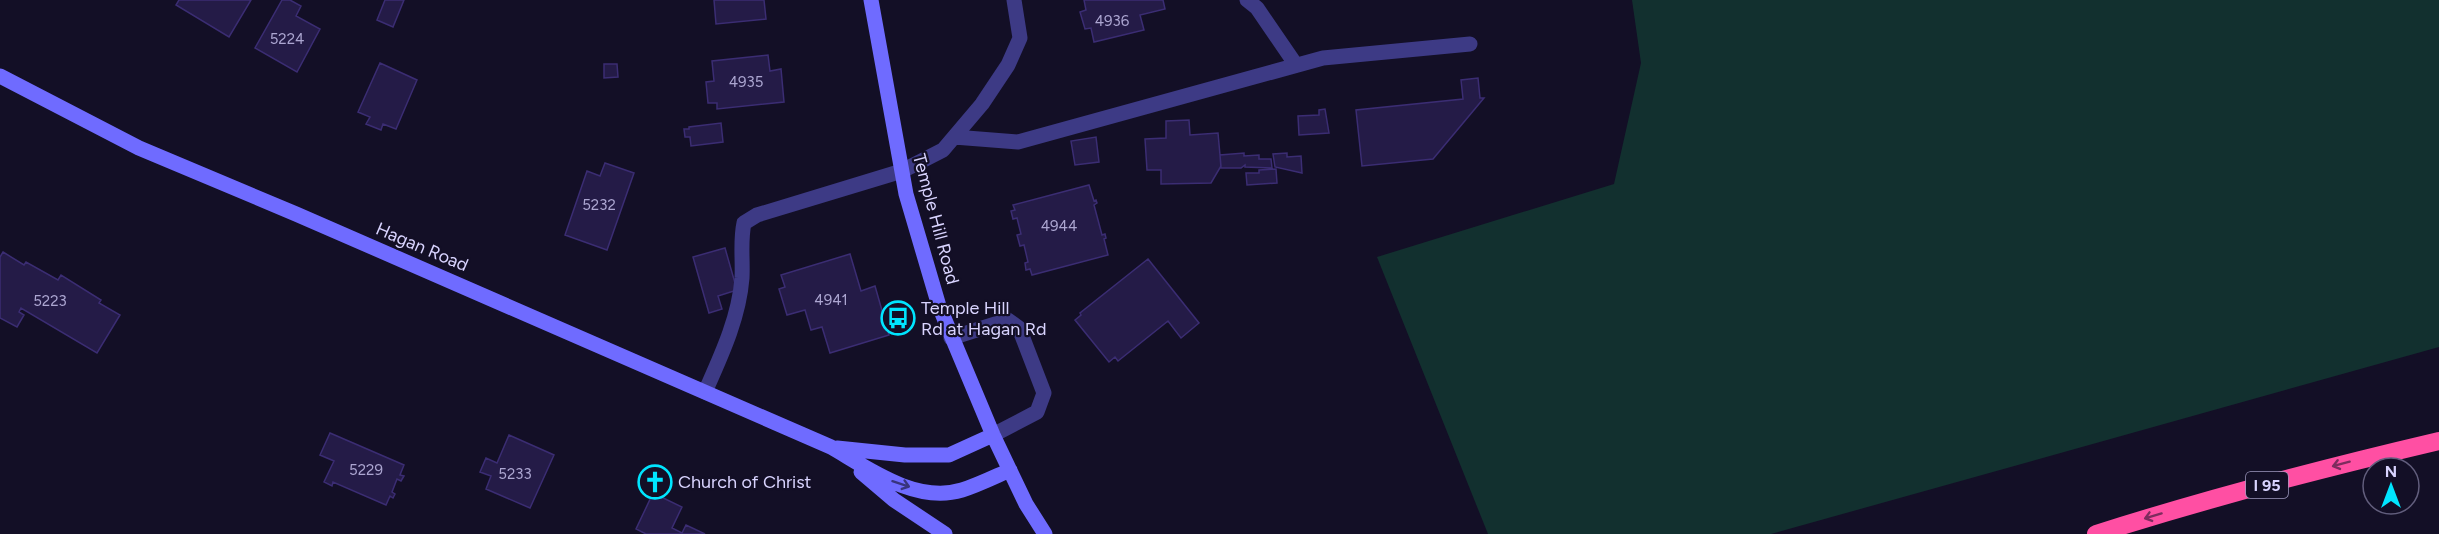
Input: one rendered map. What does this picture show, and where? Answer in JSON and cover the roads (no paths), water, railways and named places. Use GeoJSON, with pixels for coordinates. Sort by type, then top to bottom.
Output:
{"type":"FeatureCollection","features":[{"type":"Feature","properties":{"kind":"highway","name":"I 95"},"geometry":{"type":"LineString","coordinates":[[2096,534],[2161,513],[2349,462],[2439,441]]}},
{"type":"Feature","properties":{"kind":"street","name":"Temple Hill Road"},"geometry":{"type":"LineString","coordinates":[[871,0],[902,171],[932,284],[951,338],[993,435],[1026,504],[1045,534]]}},
{"type":"Feature","properties":{"kind":"street","name":"Hagan Road"},"geometry":{"type":"LineString","coordinates":[[0,76],[139,148],[831,447],[895,483],[930,492],[960,491],[1010,470]]}},
{"type":"Feature","properties":{"kind":"street","name":"Hagan Road"},"geometry":{"type":"LineString","coordinates":[[831,447],[906,455],[949,455],[993,435]]}},
{"type":"Feature","properties":{"kind":"street"},"geometry":{"type":"LineString","coordinates":[[831,447],[894,500],[945,534]]}},
{"type":"Feature","properties":{"kind":"lane"},"geometry":{"type":"LineString","coordinates":[[705,392],[728,341],[742,279],[741,237],[744,223],[757,215],[902,171],[943,150],[982,104],[1008,65],[1020,38],[1014,0]]}},
{"type":"Feature","properties":{"kind":"lane"},"geometry":{"type":"LineString","coordinates":[[1247,0],[1257,8],[1296,65]]}},
{"type":"Feature","properties":{"kind":"lane"},"geometry":{"type":"LineString","coordinates":[[954,137],[1018,142],[1323,57],[1470,45]]}},
{"type":"Feature","properties":{"kind":"lane"},"geometry":{"type":"LineString","coordinates":[[951,338],[1008,320],[1019,328],[1044,393],[1037,412],[993,435]]}},
{"type":"Feature","properties":{"kind":"place","name":"Temple Hill Rd at Hagan Rd"},"geometry":{"type":"Point","coordinates":[898,318]}},
{"type":"Feature","properties":{"kind":"place","name":"Church of Christ"},"geometry":{"type":"Point","coordinates":[655,482]}}]}
